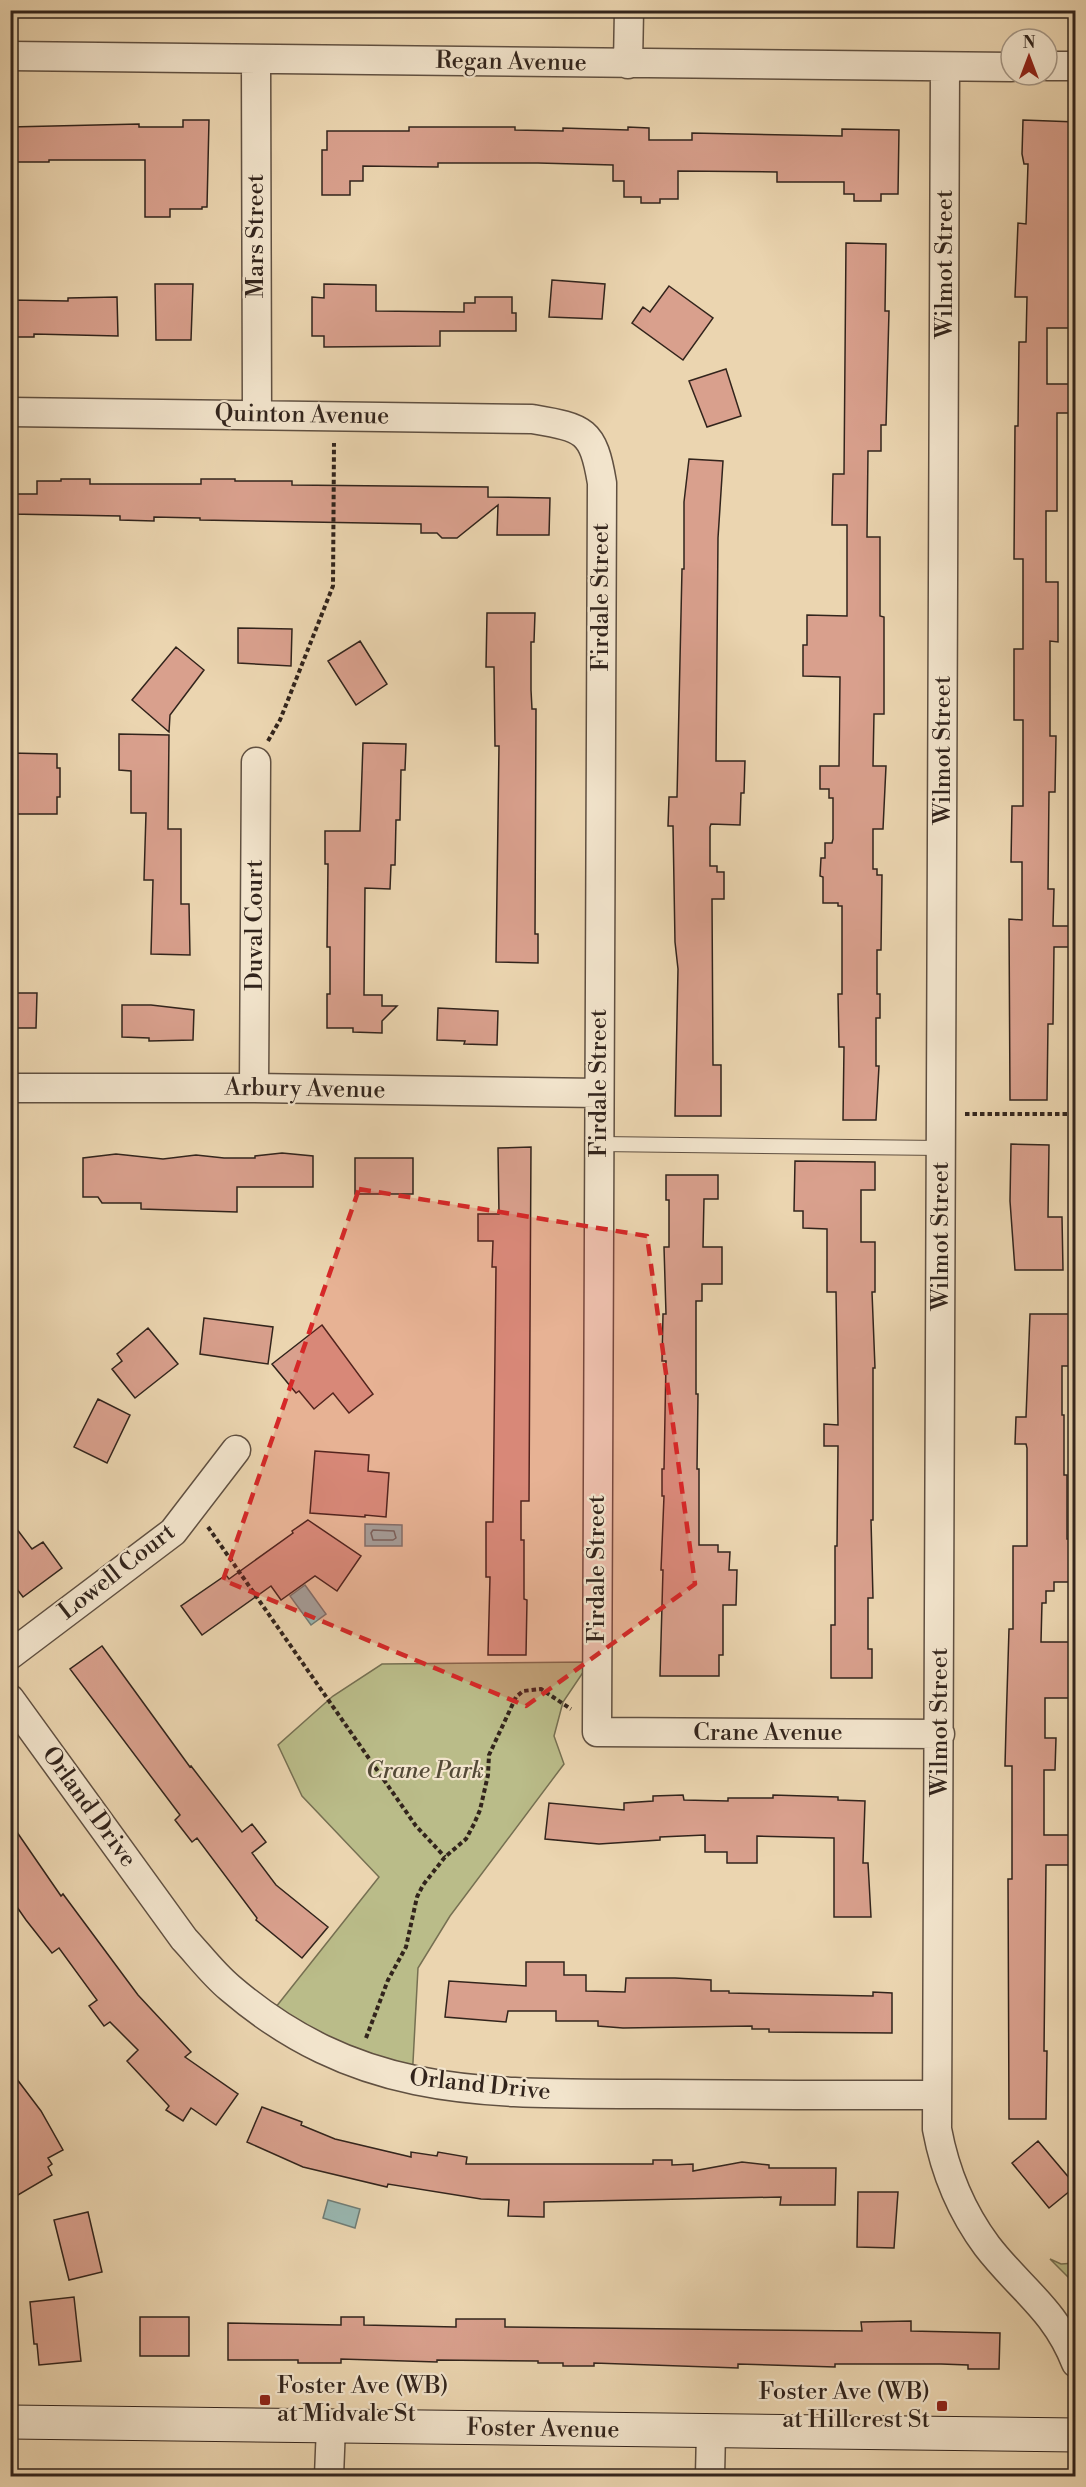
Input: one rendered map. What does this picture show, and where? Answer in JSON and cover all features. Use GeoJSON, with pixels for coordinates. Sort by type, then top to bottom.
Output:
{"type":"FeatureCollection","features":[{"type":"Feature","properties":{"kind":"street"},"geometry":{"type":"LineString","coordinates":[[628,64],[629,10]]}},
{"type":"Feature","properties":{"kind":"street","name":"Regan Avenue"},"geometry":{"type":"LineString","coordinates":[[10,56],[999,67]]}},
{"type":"Feature","properties":{"kind":"street","name":"Mars Street"},"geometry":{"type":"LineString","coordinates":[[256,58],[257,414]]}},
{"type":"Feature","properties":{"kind":"street"},"geometry":{"type":"LineString","coordinates":[[1059,66],[1076,66]]}},
{"type":"Feature","properties":{"kind":"street","name":"Wilmot Street"},"geometry":{"type":"LineString","coordinates":[[945,67],[937,2129],[940,2147],[958,2200],[988,2248],[1068,2328],[1076,2363]]}},
{"type":"Feature","properties":{"kind":"street","name":"Quinton Avenue"},"geometry":{"type":"LineString","coordinates":[[10,412],[532,419],[565,425],[589,437]]}},
{"type":"Feature","properties":{"kind":"street","name":"Firdale Street"},"geometry":{"type":"LineString","coordinates":[[589,437],[597,454],[602,483],[597,1732]]}},
{"type":"Feature","properties":{"kind":"street","name":"Duval Court"},"geometry":{"type":"LineString","coordinates":[[254,1088],[255,762]]}},
{"type":"Feature","properties":{"kind":"street","name":"Arbury Avenue"},"geometry":{"type":"LineString","coordinates":[[10,1088],[254,1088],[599,1093]]}},
{"type":"Feature","properties":{"kind":"street","name":"Lowell Court"},"geometry":{"type":"LineString","coordinates":[[10,1656],[173,1532],[236,1450]]}},
{"type":"Feature","properties":{"kind":"street","name":"Orland Drive"},"geometry":{"type":"LineString","coordinates":[[10,1699],[184,1939],[230,1988],[295,2035],[322,2050],[356,2064],[412,2081],[511,2093],[938,2095]]}},
{"type":"Feature","properties":{"kind":"street","name":"Crane Avenue"},"geometry":{"type":"LineString","coordinates":[[597,1732],[940,1734]]}},
{"type":"Feature","properties":{"kind":"street","name":"Foster Avenue"},"geometry":{"type":"LineString","coordinates":[[10,2422],[1076,2435]]}},
{"type":"Feature","properties":{"kind":"street"},"geometry":{"type":"LineString","coordinates":[[328,2476],[331,2426]]}},
{"type":"Feature","properties":{"kind":"street"},"geometry":{"type":"LineString","coordinates":[[710,2476],[711,2431]]}},
{"type":"Feature","properties":{"kind":"lane"},"geometry":{"type":"LineString","coordinates":[[598,1144],[941,1148]]}},
{"type":"Feature","properties":{"kind":"path"},"geometry":{"type":"LineString","coordinates":[[255,762],[280,720],[333,586],[334,416]]}},
{"type":"Feature","properties":{"kind":"path"},"geometry":{"type":"LineString","coordinates":[[954,1114],[1076,1114]]}},
{"type":"Feature","properties":{"kind":"path"},"geometry":{"type":"LineString","coordinates":[[194,1506],[416,1826],[446,1857]]}},
{"type":"Feature","properties":{"kind":"path"},"geometry":{"type":"LineString","coordinates":[[356,2064],[388,1980],[406,1947],[417,1897],[423,1885],[446,1857],[466,1839],[474,1824],[480,1810],[488,1775],[489,1755],[516,1697],[523,1691],[542,1689],[563,1702],[597,1732]]}},
{"type":"Feature","properties":{"kind":"highlighted area"},"geometry":{"type":"Polygon","coordinates":[[[359,1189],[647,1236],[695,1584],[526,1706],[223,1580],[359,1189]]]}},
{"type":"Feature","properties":{"kind":"green space","name":"Crane Park"},"geometry":{"type":"Polygon","coordinates":[[[590,1662],[563,1702],[554,1736],[564,1764],[450,1916],[418,1968],[412,2081],[268,2017],[379,1877],[302,1796],[278,1745],[333,1696],[382,1664],[590,1662]]]}},
{"type":"Feature","properties":{"kind":"green space"},"geometry":{"type":"Polygon","coordinates":[[[1050,2259],[1061,2264],[1075,2263],[1075,2284],[1050,2259]]]}},
{"type":"Feature","properties":{"kind":"water"},"geometry":{"type":"Polygon","coordinates":[[[365,1524],[402,1525],[402,1546],[365,1546],[365,1524]]]}},
{"type":"Feature","properties":{"kind":"water"},"geometry":{"type":"Polygon","coordinates":[[[305,1585],[326,1614],[311,1625],[290,1596],[305,1585]]]}},
{"type":"Feature","properties":{"kind":"water"},"geometry":{"type":"Polygon","coordinates":[[[328,2200],[360,2209],[355,2228],[323,2218],[328,2200]]]}},
{"type":"Feature","properties":{"kind":"building"},"geometry":{"type":"Polygon","coordinates":[[[183,120],[209,120],[207,207],[170,209],[170,217],[145,217],[145,160],[10,162],[10,127],[139,124],[139,127],[183,127],[183,120]]]}},
{"type":"Feature","properties":{"kind":"building"},"geometry":{"type":"Polygon","coordinates":[[[1023,120],[1076,122],[1076,317],[1069,317],[1069,328],[1047,328],[1047,384],[1076,384],[1076,413],[1057,413],[1057,511],[1046,511],[1046,582],[1058,582],[1058,642],[1050,641],[1050,736],[1056,736],[1055,792],[1049,792],[1048,889],[1054,889],[1053,926],[1074,926],[1074,947],[1054,947],[1053,1024],[1048,1024],[1047,1100],[1010,1100],[1009,919],[1022,920],[1022,862],[1011,862],[1012,806],[1023,806],[1023,720],[1014,720],[1014,649],[1023,649],[1023,559],[1014,559],[1015,426],[1018,426],[1019,342],[1026,342],[1027,297],[1015,297],[1018,223],[1026,224],[1028,164],[1024,164],[1022,154],[1023,120]]]}},
{"type":"Feature","properties":{"kind":"building"},"geometry":{"type":"Polygon","coordinates":[[[409,127],[515,127],[515,130],[563,131],[563,128],[628,130],[628,127],[649,128],[649,140],[692,140],[692,133],[842,136],[842,129],[899,130],[898,194],[881,194],[881,201],[854,201],[854,194],[844,194],[844,182],[777,182],[777,172],[678,171],[678,199],[660,199],[660,203],[641,203],[641,197],[624,197],[624,181],[613,181],[613,165],[438,163],[438,167],[363,166],[363,181],[350,181],[350,195],[322,195],[322,150],[327,150],[327,131],[409,131],[409,127]]]}},
{"type":"Feature","properties":{"kind":"building"},"geometry":{"type":"Polygon","coordinates":[[[846,243],[886,244],[885,311],[889,311],[886,425],[881,425],[881,451],[868,451],[867,537],[880,537],[880,616],[884,617],[884,714],[874,714],[873,766],[886,766],[883,829],[873,829],[873,869],[877,869],[877,875],[882,875],[881,950],[877,950],[877,994],[880,994],[880,1018],[876,1018],[876,1066],[879,1066],[876,1120],[843,1120],[844,1047],[839,1047],[838,994],[842,994],[842,906],[838,906],[838,903],[823,903],[823,877],[820,876],[821,858],[825,858],[825,843],[832,843],[833,839],[833,798],[829,798],[829,789],[820,789],[820,766],[839,766],[840,677],[803,676],[803,645],[807,645],[807,615],[847,616],[847,525],[832,525],[833,474],[844,474],[846,243]]]}},
{"type":"Feature","properties":{"kind":"building"},"geometry":{"type":"Polygon","coordinates":[[[552,280],[605,284],[602,319],[549,317],[552,280]]]}},
{"type":"Feature","properties":{"kind":"building"},"geometry":{"type":"Polygon","coordinates":[[[155,284],[193,284],[191,340],[156,340],[155,284]]]}},
{"type":"Feature","properties":{"kind":"building"},"geometry":{"type":"Polygon","coordinates":[[[324,284],[376,285],[376,311],[464,312],[464,303],[475,303],[475,297],[512,297],[512,313],[516,313],[516,331],[440,331],[440,346],[324,347],[324,336],[312,336],[312,297],[324,298],[324,284]]]}},
{"type":"Feature","properties":{"kind":"building"},"geometry":{"type":"Polygon","coordinates":[[[669,286],[713,318],[683,360],[632,323],[643,307],[650,312],[669,286]]]}},
{"type":"Feature","properties":{"kind":"building"},"geometry":{"type":"Polygon","coordinates":[[[117,297],[118,336],[34,334],[34,337],[10,337],[10,300],[68,301],[68,298],[117,297]]]}},
{"type":"Feature","properties":{"kind":"building"},"geometry":{"type":"Polygon","coordinates":[[[726,369],[741,416],[707,427],[689,381],[726,369]]]}},
{"type":"Feature","properties":{"kind":"building"},"geometry":{"type":"Polygon","coordinates":[[[689,459],[723,461],[718,538],[716,761],[745,761],[740,825],[711,824],[710,827],[710,866],[717,866],[717,872],[724,872],[724,899],[712,899],[713,1065],[721,1065],[721,1116],[675,1116],[678,969],[675,942],[673,826],[668,826],[669,797],[677,797],[684,502],[689,459]]]}},
{"type":"Feature","properties":{"kind":"building"},"geometry":{"type":"Polygon","coordinates":[[[61,479],[90,479],[90,484],[201,484],[201,479],[235,479],[235,481],[292,481],[292,485],[488,487],[488,497],[550,498],[549,535],[497,535],[498,505],[457,538],[442,538],[437,533],[421,533],[421,524],[154,517],[154,521],[120,520],[120,516],[10,514],[10,494],[37,494],[37,481],[61,481],[61,479]]]}},
{"type":"Feature","properties":{"kind":"building"},"geometry":{"type":"Polygon","coordinates":[[[487,613],[535,613],[534,642],[531,642],[531,690],[532,709],[536,709],[535,934],[538,934],[538,963],[496,962],[499,746],[495,746],[494,667],[486,667],[487,613]]]}},
{"type":"Feature","properties":{"kind":"building"},"geometry":{"type":"Polygon","coordinates":[[[238,628],[292,629],[291,666],[238,663],[238,628]]]}},
{"type":"Feature","properties":{"kind":"building"},"geometry":{"type":"Polygon","coordinates":[[[360,641],[387,684],[356,705],[328,661],[360,641]]]}},
{"type":"Feature","properties":{"kind":"building"},"geometry":{"type":"Polygon","coordinates":[[[176,647],[204,670],[170,715],[169,732],[132,700],[176,647]]]}},
{"type":"Feature","properties":{"kind":"building"},"geometry":{"type":"Polygon","coordinates":[[[119,734],[169,735],[168,829],[181,829],[181,904],[189,904],[190,955],[151,954],[153,880],[144,880],[146,813],[131,813],[131,771],[119,770],[119,734]]]}},
{"type":"Feature","properties":{"kind":"building"},"geometry":{"type":"Polygon","coordinates":[[[363,743],[406,744],[405,770],[401,770],[400,820],[396,820],[395,865],[391,865],[390,889],[365,888],[364,995],[382,995],[382,1006],[397,1006],[382,1021],[382,1033],[353,1032],[353,1028],[327,1028],[330,947],[327,947],[328,864],[325,864],[325,831],[360,831],[363,743]]]}},
{"type":"Feature","properties":{"kind":"building"},"geometry":{"type":"Polygon","coordinates":[[[10,753],[57,754],[57,768],[60,768],[60,797],[57,797],[57,814],[10,814],[10,753]]]}},
{"type":"Feature","properties":{"kind":"building"},"geometry":{"type":"Polygon","coordinates":[[[10,993],[37,993],[36,1028],[10,1028],[10,993]]]}},
{"type":"Feature","properties":{"kind":"building"},"geometry":{"type":"Polygon","coordinates":[[[122,1005],[151,1005],[194,1010],[193,1040],[149,1041],[149,1038],[122,1037],[122,1005]]]}},
{"type":"Feature","properties":{"kind":"building"},"geometry":{"type":"Polygon","coordinates":[[[438,1008],[498,1011],[497,1045],[437,1040],[438,1008]]]}},
{"type":"Feature","properties":{"kind":"building"},"geometry":{"type":"Polygon","coordinates":[[[1011,1144],[1049,1145],[1048,1217],[1062,1217],[1063,1270],[1015,1270],[1010,1201],[1011,1144]]]}},
{"type":"Feature","properties":{"kind":"building"},"geometry":{"type":"Polygon","coordinates":[[[531,1147],[529,1501],[521,1501],[521,1540],[524,1540],[524,1599],[527,1600],[526,1655],[488,1655],[490,1577],[486,1577],[486,1522],[493,1522],[496,1267],[492,1267],[493,1241],[478,1241],[478,1214],[499,1214],[498,1148],[531,1147]]]}},
{"type":"Feature","properties":{"kind":"building"},"geometry":{"type":"Polygon","coordinates":[[[282,1153],[313,1156],[313,1187],[237,1187],[237,1212],[141,1209],[141,1203],[102,1203],[98,1197],[83,1197],[83,1158],[116,1154],[163,1159],[196,1155],[255,1158],[255,1156],[282,1153]]]}},
{"type":"Feature","properties":{"kind":"building"},"geometry":{"type":"Polygon","coordinates":[[[355,1158],[413,1158],[413,1194],[355,1194],[355,1158]]]}},
{"type":"Feature","properties":{"kind":"building"},"geometry":{"type":"Polygon","coordinates":[[[795,1161],[875,1162],[875,1190],[861,1190],[861,1242],[875,1242],[875,1292],[872,1292],[875,1368],[873,1368],[873,1520],[871,1520],[873,1598],[868,1598],[868,1649],[872,1649],[872,1678],[831,1678],[831,1625],[835,1625],[838,1446],[824,1446],[824,1424],[838,1425],[836,1292],[827,1292],[827,1229],[803,1228],[803,1211],[794,1211],[795,1161]]]}},
{"type":"Feature","properties":{"kind":"building"},"geometry":{"type":"Polygon","coordinates":[[[666,1175],[718,1175],[718,1199],[704,1199],[703,1247],[722,1247],[722,1284],[702,1284],[702,1301],[696,1301],[696,1394],[698,1394],[699,1545],[718,1545],[718,1552],[730,1552],[729,1570],[737,1570],[736,1605],[723,1605],[723,1655],[719,1655],[719,1676],[660,1676],[664,1496],[662,1496],[662,1469],[664,1469],[666,1361],[662,1361],[663,1314],[666,1314],[664,1247],[669,1247],[669,1200],[666,1200],[666,1175]]]}},
{"type":"Feature","properties":{"kind":"building"},"geometry":{"type":"Polygon","coordinates":[[[1030,1314],[1069,1314],[1069,1366],[1062,1366],[1062,1415],[1064,1415],[1064,1475],[1067,1475],[1067,1539],[1076,1539],[1076,1582],[1054,1582],[1054,1591],[1046,1591],[1046,1603],[1042,1603],[1041,1642],[1076,1642],[1075,1698],[1045,1698],[1045,1738],[1056,1738],[1055,1770],[1044,1770],[1044,1835],[1076,1835],[1076,1865],[1046,1865],[1044,2051],[1047,2051],[1046,2119],[1009,2119],[1008,1879],[1012,1879],[1012,1766],[1005,1766],[1006,1727],[1009,1629],[1013,1629],[1013,1546],[1027,1546],[1027,1448],[1026,1444],[1015,1444],[1016,1417],[1026,1417],[1030,1314]]]}},
{"type":"Feature","properties":{"kind":"building"},"geometry":{"type":"Polygon","coordinates":[[[204,1318],[273,1327],[268,1364],[200,1354],[204,1318]]]}},
{"type":"Feature","properties":{"kind":"building"},"geometry":{"type":"Polygon","coordinates":[[[322,1325],[373,1394],[349,1413],[333,1393],[314,1409],[299,1391],[296,1393],[272,1364],[322,1325]]]}},
{"type":"Feature","properties":{"kind":"building"},"geometry":{"type":"Polygon","coordinates":[[[148,1328],[178,1364],[135,1398],[112,1369],[122,1361],[117,1354],[148,1328]]]}},
{"type":"Feature","properties":{"kind":"building"},"geometry":{"type":"Polygon","coordinates":[[[98,1399],[130,1415],[107,1463],[74,1447],[98,1399]]]}},
{"type":"Feature","properties":{"kind":"building"},"geometry":{"type":"Polygon","coordinates":[[[315,1451],[369,1455],[368,1471],[389,1473],[386,1517],[310,1513],[315,1451]]]}},
{"type":"Feature","properties":{"kind":"building"},"geometry":{"type":"Polygon","coordinates":[[[10,1520],[32,1549],[43,1542],[62,1568],[23,1597],[10,1580],[10,1520]]]}},
{"type":"Feature","properties":{"kind":"building"},"geometry":{"type":"Polygon","coordinates":[[[308,1520],[361,1556],[337,1591],[315,1576],[281,1600],[271,1586],[202,1635],[181,1606],[226,1575],[229,1579],[308,1520]]]}},
{"type":"Feature","properties":{"kind":"building"},"geometry":{"type":"Polygon","coordinates":[[[102,1646],[190,1767],[242,1832],[252,1824],[266,1842],[252,1853],[276,1885],[328,1927],[302,1958],[256,1920],[257,1918],[197,1838],[192,1842],[175,1820],[180,1815],[70,1669],[102,1646]]]}},
{"type":"Feature","properties":{"kind":"building"},"geometry":{"type":"Polygon","coordinates":[[[683,1795],[684,1800],[728,1801],[728,1798],[773,1798],[773,1795],[838,1797],[838,1800],[865,1801],[863,1863],[868,1863],[871,1917],[834,1917],[834,1838],[757,1836],[757,1863],[727,1863],[727,1852],[705,1852],[705,1835],[660,1837],[660,1840],[599,1844],[545,1839],[549,1803],[624,1810],[624,1803],[653,1801],[653,1796],[683,1795]]]}},
{"type":"Feature","properties":{"kind":"building"},"geometry":{"type":"Polygon","coordinates":[[[10,1822],[61,1896],[63,1894],[138,1995],[191,2052],[185,2057],[238,2094],[216,2125],[191,2108],[183,2121],[166,2110],[169,2106],[127,2061],[138,2050],[110,2022],[104,2026],[89,2006],[97,2000],[59,1948],[52,1953],[10,1897],[10,1822]]]}},
{"type":"Feature","properties":{"kind":"building"},"geometry":{"type":"Polygon","coordinates":[[[526,1962],[564,1962],[564,1975],[586,1975],[586,1991],[625,1992],[626,1978],[675,1978],[711,1980],[711,1991],[729,1991],[729,1993],[873,1996],[873,1992],[892,1993],[892,2033],[769,2032],[769,2029],[752,2029],[752,2026],[623,2028],[598,2026],[598,2021],[556,2021],[556,2011],[508,2011],[506,2022],[445,2017],[449,1981],[526,1986],[526,1962]]]}},
{"type":"Feature","properties":{"kind":"building"},"geometry":{"type":"Polygon","coordinates":[[[10,2070],[41,2111],[63,2150],[48,2158],[52,2164],[48,2167],[52,2175],[18,2195],[10,2181],[10,2070]]]}},
{"type":"Feature","properties":{"kind":"building"},"geometry":{"type":"Polygon","coordinates":[[[262,2107],[302,2122],[301,2125],[335,2139],[411,2157],[411,2152],[437,2156],[438,2152],[467,2157],[466,2164],[653,2164],[653,2160],[672,2160],[672,2165],[693,2164],[693,2171],[742,2162],[769,2165],[769,2168],[836,2168],[835,2205],[780,2205],[781,2197],[544,2202],[544,2217],[508,2216],[509,2200],[481,2199],[388,2184],[387,2187],[303,2167],[247,2142],[262,2107]]]}},
{"type":"Feature","properties":{"kind":"building"},"geometry":{"type":"Polygon","coordinates":[[[1038,2141],[1076,2186],[1049,2208],[1012,2163],[1038,2141]]]}},
{"type":"Feature","properties":{"kind":"building"},"geometry":{"type":"Polygon","coordinates":[[[858,2192],[898,2192],[894,2248],[857,2247],[858,2192]]]}},
{"type":"Feature","properties":{"kind":"building"},"geometry":{"type":"Polygon","coordinates":[[[88,2212],[102,2272],[69,2280],[54,2220],[88,2212]]]}},
{"type":"Feature","properties":{"kind":"building"},"geometry":{"type":"Polygon","coordinates":[[[74,2297],[81,2361],[39,2365],[37,2344],[34,2344],[30,2302],[74,2297]]]}},
{"type":"Feature","properties":{"kind":"building"},"geometry":{"type":"Polygon","coordinates":[[[140,2317],[189,2317],[189,2356],[140,2356],[140,2317]]]}},
{"type":"Feature","properties":{"kind":"building"},"geometry":{"type":"Polygon","coordinates":[[[341,2317],[364,2317],[364,2325],[456,2327],[456,2319],[505,2319],[505,2327],[862,2331],[861,2322],[911,2321],[911,2331],[1000,2333],[999,2369],[968,2369],[968,2365],[941,2364],[835,2364],[835,2367],[738,2364],[738,2368],[594,2363],[594,2366],[563,2366],[563,2363],[538,2363],[538,2361],[437,2360],[437,2362],[341,2359],[341,2363],[298,2363],[298,2360],[228,2360],[228,2323],[341,2325],[341,2317]]]}},
{"type":"Feature","properties":{"kind":"place","name":"Foster Ave (WB) at Midvale St"},"geometry":{"type":"Point","coordinates":[265,2400]}},
{"type":"Feature","properties":{"kind":"place","name":"Foster Ave (WB) at Hillcrest St"},"geometry":{"type":"Point","coordinates":[942,2406]}}]}
